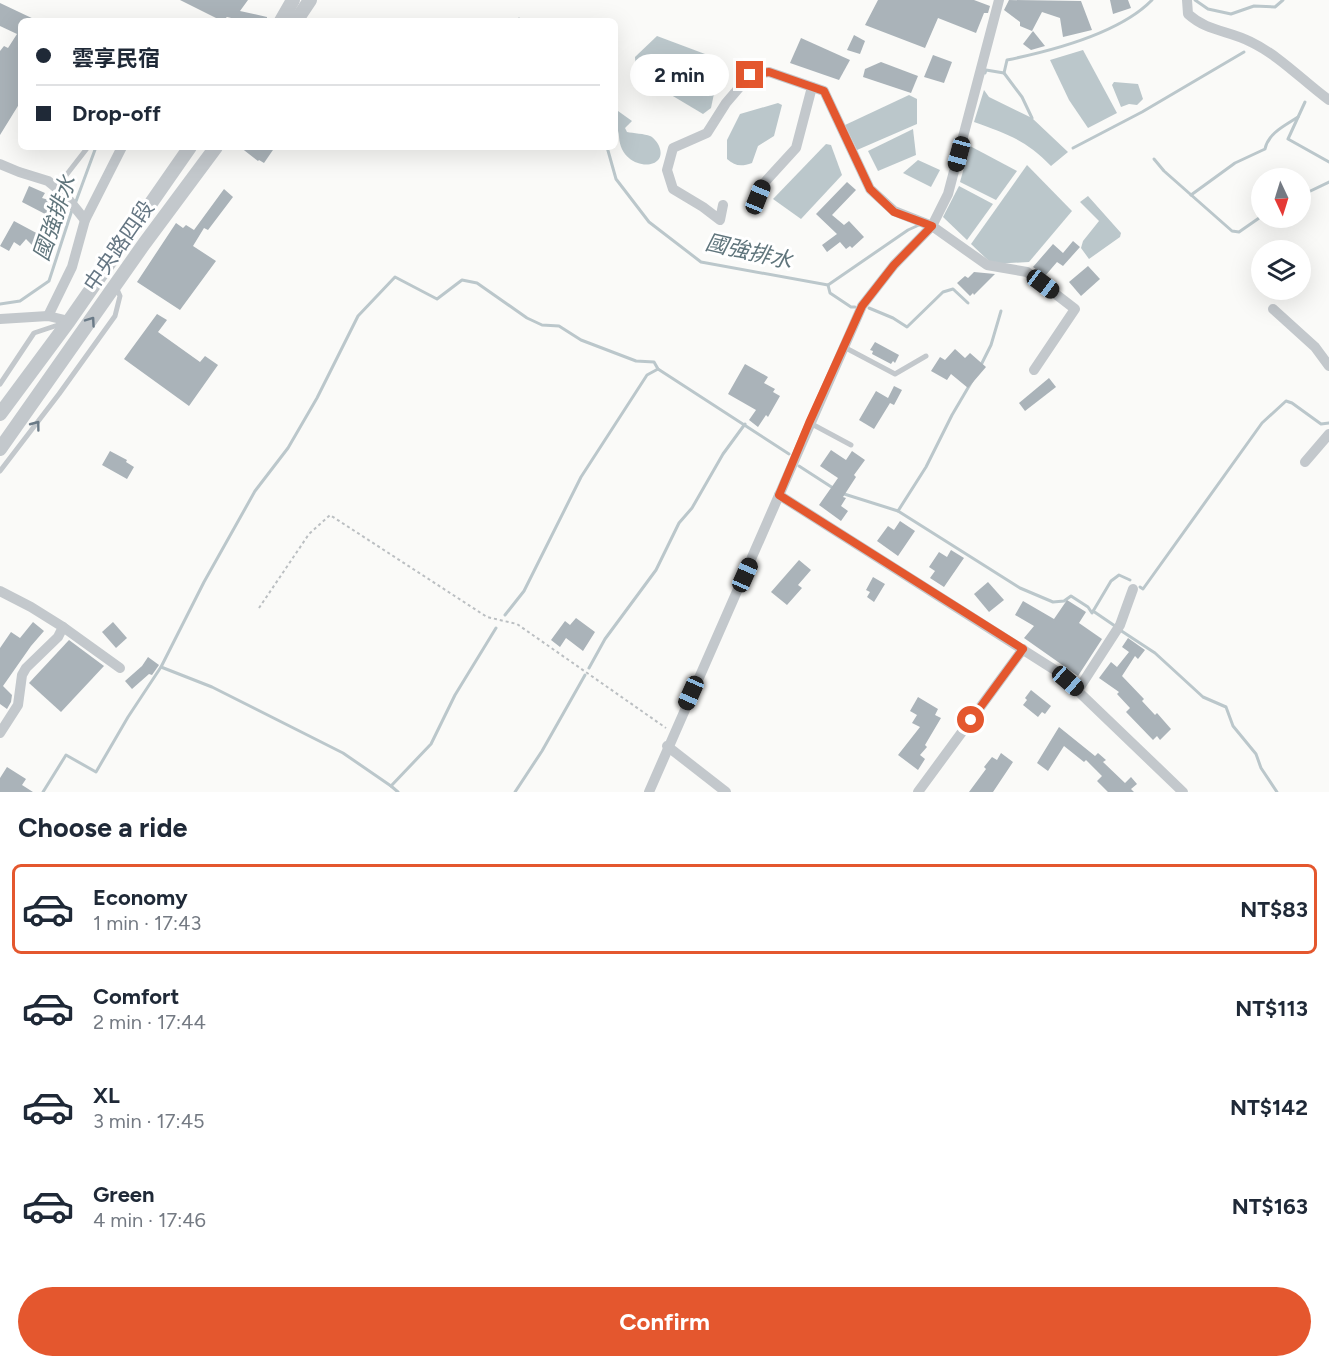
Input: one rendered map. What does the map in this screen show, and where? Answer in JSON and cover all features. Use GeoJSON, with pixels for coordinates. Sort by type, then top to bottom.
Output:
{"type":"FeatureCollection","features":[{"type":"Feature","properties":{"kind":"street"},"geometry":{"type":"LineString","coordinates":[[282,18],[293,0]]}},
{"type":"Feature","properties":{"kind":"street"},"geometry":{"type":"LineString","coordinates":[[298,18],[310,0]]}},
{"type":"Feature","properties":{"kind":"street"},"geometry":{"type":"LineString","coordinates":[[649,792],[667,746],[862,306],[894,265],[932,226],[948,194],[999,0]]}},
{"type":"Feature","properties":{"kind":"street"},"geometry":{"type":"LineString","coordinates":[[1186,0],[1188,14],[1200,25],[1251,42],[1329,100]]}},
{"type":"Feature","properties":{"kind":"street"},"geometry":{"type":"LineString","coordinates":[[723,205],[720,220],[673,189],[667,170],[673,148],[707,133],[726,103],[750,75],[769,72],[824,91],[870,189],[894,212],[932,226],[987,265],[1027,272],[1076,309],[1034,370]]}},
{"type":"Feature","properties":{"kind":"street"},"geometry":{"type":"LineString","coordinates":[[758,197],[765,182],[796,148],[812,87]]}},
{"type":"Feature","properties":{"kind":"street"},"geometry":{"type":"LineString","coordinates":[[48,316],[72,267],[85,220],[120,150]]}},
{"type":"Feature","properties":{"kind":"street","name":"中央路四段"},"geometry":{"type":"LineString","coordinates":[[0,414],[42,354],[69,321],[188,150]]}},
{"type":"Feature","properties":{"kind":"street","name":"中央路四段"},"geometry":{"type":"LineString","coordinates":[[0,449],[214,150]]}},
{"type":"Feature","properties":{"kind":"street"},"geometry":{"type":"LineString","coordinates":[[0,164],[48,180],[61,191],[85,220]]}},
{"type":"Feature","properties":{"kind":"street"},"geometry":{"type":"LineString","coordinates":[[1273,309],[1315,347],[1329,366]]}},
{"type":"Feature","properties":{"kind":"street"},"geometry":{"type":"LineString","coordinates":[[0,319],[48,316],[69,321]]}},
{"type":"Feature","properties":{"kind":"street"},"geometry":{"type":"LineString","coordinates":[[1305,462],[1329,434]]}},
{"type":"Feature","properties":{"kind":"street"},"geometry":{"type":"LineString","coordinates":[[779,495],[1058,672],[1183,792]]}},
{"type":"Feature","properties":{"kind":"street"},"geometry":{"type":"LineString","coordinates":[[1078,690],[1120,625],[1132,589]]}},
{"type":"Feature","properties":{"kind":"street"},"geometry":{"type":"LineString","coordinates":[[0,591],[63,627],[120,668]]}},
{"type":"Feature","properties":{"kind":"street"},"geometry":{"type":"LineString","coordinates":[[0,733],[18,705],[22,675],[26,668],[58,637],[63,627]]}},
{"type":"Feature","properties":{"kind":"street"},"geometry":{"type":"LineString","coordinates":[[918,792],[1023,649]]}},
{"type":"Feature","properties":{"kind":"street"},"geometry":{"type":"LineString","coordinates":[[667,746],[726,792]]}},
{"type":"Feature","properties":{"kind":"lane"},"geometry":{"type":"LineString","coordinates":[[61,191],[86,150]]}},
{"type":"Feature","properties":{"kind":"lane"},"geometry":{"type":"LineString","coordinates":[[0,471],[115,316],[120,296],[116,286]]}},
{"type":"Feature","properties":{"kind":"lane"},"geometry":{"type":"LineString","coordinates":[[0,384],[34,333],[69,321]]}},
{"type":"Feature","properties":{"kind":"lane"},"geometry":{"type":"LineString","coordinates":[[844,347],[895,374],[926,356]]}},
{"type":"Feature","properties":{"kind":"lane"},"geometry":{"type":"LineString","coordinates":[[809,423],[851,445]]}},
{"type":"Feature","properties":{"kind":"path"},"geometry":{"type":"LineString","coordinates":[[259,608],[309,534],[330,514],[487,617],[517,624],[673,733]]}},
{"type":"Feature","properties":{"kind":"shaded area"},"geometry":{"type":"Polygon","coordinates":[[[657,36],[721,60],[711,108],[703,114],[636,74],[635,57],[657,36]]]}},
{"type":"Feature","properties":{"kind":"shaded area"},"geometry":{"type":"Polygon","coordinates":[[[1083,50],[1117,113],[1088,128],[1069,100],[1050,60],[1083,50]]]}},
{"type":"Feature","properties":{"kind":"shaded area"},"geometry":{"type":"Polygon","coordinates":[[[1114,82],[1138,84],[1143,99],[1137,105],[1129,104],[1121,107],[1112,85],[1114,82]]]}},
{"type":"Feature","properties":{"kind":"shaded area"},"geometry":{"type":"Polygon","coordinates":[[[984,90],[989,97],[1032,118],[1068,152],[1051,166],[1033,150],[1015,139],[974,122],[984,90]]]}},
{"type":"Feature","properties":{"kind":"shaded area"},"geometry":{"type":"Polygon","coordinates":[[[909,95],[917,99],[917,124],[857,150],[845,125],[909,95]]]}},
{"type":"Feature","properties":{"kind":"shaded area"},"geometry":{"type":"Polygon","coordinates":[[[778,103],[782,105],[774,136],[758,146],[752,163],[738,165],[727,159],[727,140],[740,114],[778,103]]]}},
{"type":"Feature","properties":{"kind":"shaded area"},"geometry":{"type":"Polygon","coordinates":[[[618,111],[632,121],[625,128],[627,132],[650,136],[657,142],[661,155],[658,160],[652,164],[635,162],[622,149],[618,111]]]}},
{"type":"Feature","properties":{"kind":"shaded area"},"geometry":{"type":"Polygon","coordinates":[[[913,129],[916,155],[878,171],[868,151],[913,129]]]}},
{"type":"Feature","properties":{"kind":"shaded area"},"geometry":{"type":"Polygon","coordinates":[[[826,144],[831,145],[842,175],[801,219],[773,199],[826,144]]]}},
{"type":"Feature","properties":{"kind":"shaded area"},"geometry":{"type":"Polygon","coordinates":[[[970,146],[1017,171],[996,200],[960,182],[970,146]]]}},
{"type":"Feature","properties":{"kind":"shaded area"},"geometry":{"type":"Polygon","coordinates":[[[918,160],[940,170],[931,187],[903,173],[918,160]]]}},
{"type":"Feature","properties":{"kind":"shaded area"},"geometry":{"type":"Polygon","coordinates":[[[1027,165],[1072,211],[1029,262],[992,264],[971,244],[1027,165]]]}},
{"type":"Feature","properties":{"kind":"shaded area"},"geometry":{"type":"Polygon","coordinates":[[[959,186],[993,204],[967,240],[943,217],[959,186]]]}},
{"type":"Feature","properties":{"kind":"shaded area"},"geometry":{"type":"Polygon","coordinates":[[[1088,196],[1121,233],[1120,237],[1089,259],[1081,248],[1083,241],[1099,221],[1080,202],[1088,196]]]}},
{"type":"Feature","properties":{"kind":"building"},"geometry":{"type":"Polygon","coordinates":[[[180,0],[248,0],[240,11],[267,17],[267,18],[216,18],[180,0]]]}},
{"type":"Feature","properties":{"kind":"building"},"geometry":{"type":"Polygon","coordinates":[[[878,0],[974,0],[990,6],[988,13],[984,13],[976,33],[938,18],[925,48],[865,25],[878,0]]]}},
{"type":"Feature","properties":{"kind":"building"},"geometry":{"type":"Polygon","coordinates":[[[1009,0],[1081,1],[1092,30],[1063,37],[1060,18],[1042,12],[1032,31],[1020,26],[1020,22],[1004,10],[1009,0]]]}},
{"type":"Feature","properties":{"kind":"building"},"geometry":{"type":"Polygon","coordinates":[[[1110,0],[1128,0],[1131,8],[1113,14],[1110,0]]]}},
{"type":"Feature","properties":{"kind":"building"},"geometry":{"type":"Polygon","coordinates":[[[0,3],[32,18],[18,18],[18,106],[0,135],[0,51],[4,46],[8,48],[17,34],[0,26],[0,3]]]}},
{"type":"Feature","properties":{"kind":"building"},"geometry":{"type":"Polygon","coordinates":[[[1033,31],[1045,46],[1031,50],[1023,44],[1033,31]]]}},
{"type":"Feature","properties":{"kind":"building"},"geometry":{"type":"Polygon","coordinates":[[[854,35],[865,41],[860,54],[847,50],[854,35]]]}},
{"type":"Feature","properties":{"kind":"building"},"geometry":{"type":"Polygon","coordinates":[[[801,38],[850,60],[839,80],[790,63],[801,38]]]}},
{"type":"Feature","properties":{"kind":"building"},"geometry":{"type":"Polygon","coordinates":[[[933,55],[952,62],[944,83],[924,77],[933,55]]]}},
{"type":"Feature","properties":{"kind":"building"},"geometry":{"type":"Polygon","coordinates":[[[881,62],[918,76],[911,93],[863,77],[865,69],[881,62]]]}},
{"type":"Feature","properties":{"kind":"building"},"geometry":{"type":"Polygon","coordinates":[[[244,150],[273,150],[264,163],[244,150]]]}},
{"type":"Feature","properties":{"kind":"building"},"geometry":{"type":"Polygon","coordinates":[[[847,182],[856,190],[832,215],[844,225],[849,221],[864,237],[852,248],[850,246],[846,249],[840,242],[827,252],[822,245],[837,234],[816,214],[847,182]]]}},
{"type":"Feature","properties":{"kind":"building"},"geometry":{"type":"Polygon","coordinates":[[[29,186],[45,193],[42,198],[52,201],[47,215],[22,202],[29,186]]]}},
{"type":"Feature","properties":{"kind":"building"},"geometry":{"type":"Polygon","coordinates":[[[224,189],[233,197],[208,230],[204,228],[193,246],[216,261],[180,310],[137,282],[176,223],[183,228],[186,225],[194,230],[224,189]]]}},
{"type":"Feature","properties":{"kind":"building"},"geometry":{"type":"Polygon","coordinates":[[[14,221],[42,236],[32,245],[26,239],[20,246],[14,242],[9,251],[0,246],[14,221]]]}},
{"type":"Feature","properties":{"kind":"building"},"geometry":{"type":"Polygon","coordinates":[[[1073,241],[1080,247],[1063,266],[1057,262],[1045,276],[1033,267],[1053,244],[1063,253],[1073,241]]]}},
{"type":"Feature","properties":{"kind":"building"},"geometry":{"type":"Polygon","coordinates":[[[1088,266],[1100,279],[1081,296],[1069,282],[1088,266]]]}},
{"type":"Feature","properties":{"kind":"building"},"geometry":{"type":"Polygon","coordinates":[[[974,272],[995,274],[974,295],[973,293],[970,296],[957,283],[974,272]]]}},
{"type":"Feature","properties":{"kind":"building"},"geometry":{"type":"Polygon","coordinates":[[[157,314],[167,320],[158,332],[200,362],[205,356],[218,365],[189,406],[124,359],[157,314]]]}},
{"type":"Feature","properties":{"kind":"building"},"geometry":{"type":"Polygon","coordinates":[[[875,342],[899,355],[895,363],[893,361],[891,364],[872,354],[873,351],[870,350],[875,342]]]}},
{"type":"Feature","properties":{"kind":"building"},"geometry":{"type":"Polygon","coordinates":[[[955,349],[965,358],[970,353],[986,367],[968,388],[951,374],[947,380],[931,371],[940,357],[945,360],[955,349]]]}},
{"type":"Feature","properties":{"kind":"building"},"geometry":{"type":"Polygon","coordinates":[[[745,364],[768,377],[764,383],[775,389],[773,392],[780,396],[768,417],[766,415],[758,427],[749,420],[756,410],[728,394],[745,364]]]}},
{"type":"Feature","properties":{"kind":"building"},"geometry":{"type":"Polygon","coordinates":[[[1049,378],[1056,387],[1025,411],[1019,403],[1049,378]]]}},
{"type":"Feature","properties":{"kind":"building"},"geometry":{"type":"Polygon","coordinates":[[[894,386],[902,390],[894,405],[890,403],[874,429],[859,420],[876,391],[888,398],[894,386]]]}},
{"type":"Feature","properties":{"kind":"building"},"geometry":{"type":"Polygon","coordinates":[[[831,450],[846,460],[852,451],[865,460],[843,497],[846,498],[841,506],[848,511],[841,521],[819,505],[838,478],[820,466],[831,450]]]}},
{"type":"Feature","properties":{"kind":"building"},"geometry":{"type":"Polygon","coordinates":[[[110,451],[127,460],[126,462],[134,467],[127,479],[102,465],[110,451]]]}},
{"type":"Feature","properties":{"kind":"building"},"geometry":{"type":"Polygon","coordinates":[[[900,521],[915,531],[898,556],[877,541],[888,526],[894,530],[900,521]]]}},
{"type":"Feature","properties":{"kind":"building"},"geometry":{"type":"Polygon","coordinates":[[[951,550],[964,558],[944,587],[930,578],[935,571],[929,567],[939,552],[947,557],[951,550]]]}},
{"type":"Feature","properties":{"kind":"building"},"geometry":{"type":"Polygon","coordinates":[[[799,560],[811,570],[798,585],[802,588],[787,605],[771,592],[799,560]]]}},
{"type":"Feature","properties":{"kind":"building"},"geometry":{"type":"Polygon","coordinates":[[[873,577],[885,584],[874,602],[867,597],[870,592],[866,590],[873,577]]]}},
{"type":"Feature","properties":{"kind":"building"},"geometry":{"type":"Polygon","coordinates":[[[988,582],[1004,600],[989,612],[974,594],[988,582]]]}},
{"type":"Feature","properties":{"kind":"building"},"geometry":{"type":"Polygon","coordinates":[[[1067,600],[1086,612],[1079,623],[1102,639],[1078,676],[1024,638],[1034,626],[1015,615],[1023,601],[1054,619],[1067,600]]]}},
{"type":"Feature","properties":{"kind":"building"},"geometry":{"type":"Polygon","coordinates":[[[576,618],[595,632],[583,651],[566,638],[560,647],[551,640],[565,621],[570,625],[576,618]]]}},
{"type":"Feature","properties":{"kind":"building"},"geometry":{"type":"Polygon","coordinates":[[[33,622],[44,631],[3,686],[12,695],[7,709],[0,704],[0,648],[11,632],[20,638],[33,622]]]}},
{"type":"Feature","properties":{"kind":"building"},"geometry":{"type":"Polygon","coordinates":[[[113,622],[127,638],[116,648],[102,632],[113,622]]]}},
{"type":"Feature","properties":{"kind":"building"},"geometry":{"type":"Polygon","coordinates":[[[1128,638],[1145,650],[1138,659],[1135,656],[1122,676],[1144,699],[1142,701],[1171,729],[1160,740],[1157,736],[1153,740],[1126,712],[1130,708],[1117,694],[1119,692],[1099,678],[1111,662],[1117,667],[1129,652],[1122,647],[1128,638]]]}},
{"type":"Feature","properties":{"kind":"building"},"geometry":{"type":"Polygon","coordinates":[[[69,640],[104,666],[61,712],[29,683],[69,640]]]}},
{"type":"Feature","properties":{"kind":"building"},"geometry":{"type":"Polygon","coordinates":[[[148,657],[159,665],[152,675],[149,674],[132,689],[125,681],[142,666],[148,657]]]}},
{"type":"Feature","properties":{"kind":"building"},"geometry":{"type":"Polygon","coordinates":[[[1031,690],[1051,706],[1045,714],[1042,712],[1038,717],[1023,705],[1031,690]]]}},
{"type":"Feature","properties":{"kind":"building"},"geometry":{"type":"Polygon","coordinates":[[[918,697],[938,709],[935,715],[941,718],[925,745],[927,747],[920,755],[925,759],[918,770],[898,755],[920,727],[912,723],[917,715],[910,711],[918,697]]]}},
{"type":"Feature","properties":{"kind":"building"},"geometry":{"type":"Polygon","coordinates":[[[1059,727],[1095,756],[1098,753],[1106,760],[1103,762],[1125,783],[1131,777],[1137,784],[1131,789],[1134,792],[1108,792],[1097,781],[1102,776],[1086,760],[1084,762],[1064,746],[1048,771],[1037,763],[1059,727]]]}},
{"type":"Feature","properties":{"kind":"building"},"geometry":{"type":"Polygon","coordinates":[[[1001,753],[1013,762],[993,792],[969,792],[992,757],[997,760],[1001,753]]]}},
{"type":"Feature","properties":{"kind":"building"},"geometry":{"type":"Polygon","coordinates":[[[7,767],[26,779],[22,785],[33,792],[0,792],[0,778],[7,767]]]}},
{"type":"Feature","properties":{"kind":"waterway","name":"國強排水"},"geometry":{"type":"LineString","coordinates":[[985,73],[986,70],[1004,73],[1007,60],[1064,46],[1104,31],[1138,12],[1152,0]]}},
{"type":"Feature","properties":{"kind":"waterway","name":"國強排水"},"geometry":{"type":"LineString","coordinates":[[1195,0],[1208,9],[1231,14],[1254,6],[1275,7],[1283,0]]}},
{"type":"Feature","properties":{"kind":"waterway"},"geometry":{"type":"LineString","coordinates":[[1073,148],[1142,112],[1244,52]]}},
{"type":"Feature","properties":{"kind":"waterway"},"geometry":{"type":"LineString","coordinates":[[1004,73],[1022,97],[1032,118]]}},
{"type":"Feature","properties":{"kind":"waterway"},"geometry":{"type":"LineString","coordinates":[[1305,102],[1288,139],[1329,162]]}},
{"type":"Feature","properties":{"kind":"waterway"},"geometry":{"type":"LineString","coordinates":[[1191,195],[1235,163],[1265,149],[1274,134],[1298,117]]}},
{"type":"Feature","properties":{"kind":"waterway","name":"國強排水"},"geometry":{"type":"LineString","coordinates":[[75,204],[95,150]]}},
{"type":"Feature","properties":{"kind":"waterway","name":"國強排水"},"geometry":{"type":"LineString","coordinates":[[608,150],[616,179],[649,222],[701,262],[828,285],[908,230],[919,225]]}},
{"type":"Feature","properties":{"kind":"waterway"},"geometry":{"type":"LineString","coordinates":[[1154,159],[1164,171],[1232,231],[1239,232],[1251,224]]}},
{"type":"Feature","properties":{"kind":"waterway"},"geometry":{"type":"LineString","coordinates":[[1311,191],[1329,182]]}},
{"type":"Feature","properties":{"kind":"waterway","name":"國強排水"},"geometry":{"type":"LineString","coordinates":[[0,304],[20,301],[49,281],[72,210]]}},
{"type":"Feature","properties":{"kind":"waterway"},"geometry":{"type":"LineString","coordinates":[[43,792],[66,755],[96,772],[161,667],[204,582],[255,491],[288,448],[317,398],[358,316],[395,277],[437,299],[462,280],[477,283],[527,318],[542,325],[559,326],[581,340],[636,361],[654,362],[658,369],[789,454]]}},
{"type":"Feature","properties":{"kind":"waterway"},"geometry":{"type":"LineString","coordinates":[[828,285],[830,293],[851,307],[855,307]]}},
{"type":"Feature","properties":{"kind":"waterway"},"geometry":{"type":"LineString","coordinates":[[869,308],[907,327],[943,292],[953,289],[968,303]]}},
{"type":"Feature","properties":{"kind":"waterway"},"geometry":{"type":"LineString","coordinates":[[981,365],[991,345],[1001,311]]}},
{"type":"Feature","properties":{"kind":"waterway"},"geometry":{"type":"LineString","coordinates":[[505,615],[524,591],[581,477],[647,375],[658,369]]}},
{"type":"Feature","properties":{"kind":"waterway"},"geometry":{"type":"LineString","coordinates":[[841,493],[898,511],[926,467],[972,381]]}},
{"type":"Feature","properties":{"kind":"waterway"},"geometry":{"type":"LineString","coordinates":[[1140,587],[1143,589],[1262,423],[1286,401],[1321,424],[1329,423]]}},
{"type":"Feature","properties":{"kind":"waterway"},"geometry":{"type":"LineString","coordinates":[[589,668],[605,639],[656,570],[679,523],[692,508],[723,454],[745,424]]}},
{"type":"Feature","properties":{"kind":"waterway"},"geometry":{"type":"LineString","coordinates":[[799,466],[833,488]]}},
{"type":"Feature","properties":{"kind":"waterway"},"geometry":{"type":"LineString","coordinates":[[898,511],[1020,588],[1053,602],[1064,601],[1071,596],[1088,607],[1092,613],[1111,581],[1119,575],[1130,580]]}},
{"type":"Feature","properties":{"kind":"waterway"},"geometry":{"type":"LineString","coordinates":[[1093,611],[1115,626]]}},
{"type":"Feature","properties":{"kind":"waterway"},"geometry":{"type":"LineString","coordinates":[[161,667],[212,687],[343,753],[391,786],[431,744],[455,695],[496,628]]}},
{"type":"Feature","properties":{"kind":"waterway"},"geometry":{"type":"LineString","coordinates":[[1120,630],[1155,653],[1203,697],[1226,707],[1233,726],[1256,754],[1261,768],[1277,792]]}},
{"type":"Feature","properties":{"kind":"waterway"},"geometry":{"type":"LineString","coordinates":[[515,792],[542,751],[585,675]]}},
{"type":"Feature","properties":{"kind":"waterway"},"geometry":{"type":"LineString","coordinates":[[391,786],[398,792]]}},
{"type":"Feature","properties":{"kind":"route"},"geometry":{"type":"LineString","coordinates":[[750,75],[769,72],[824,91],[870,189],[894,212],[932,226],[894,265],[862,306],[779,495],[1023,649],[971,720]]}}]}
